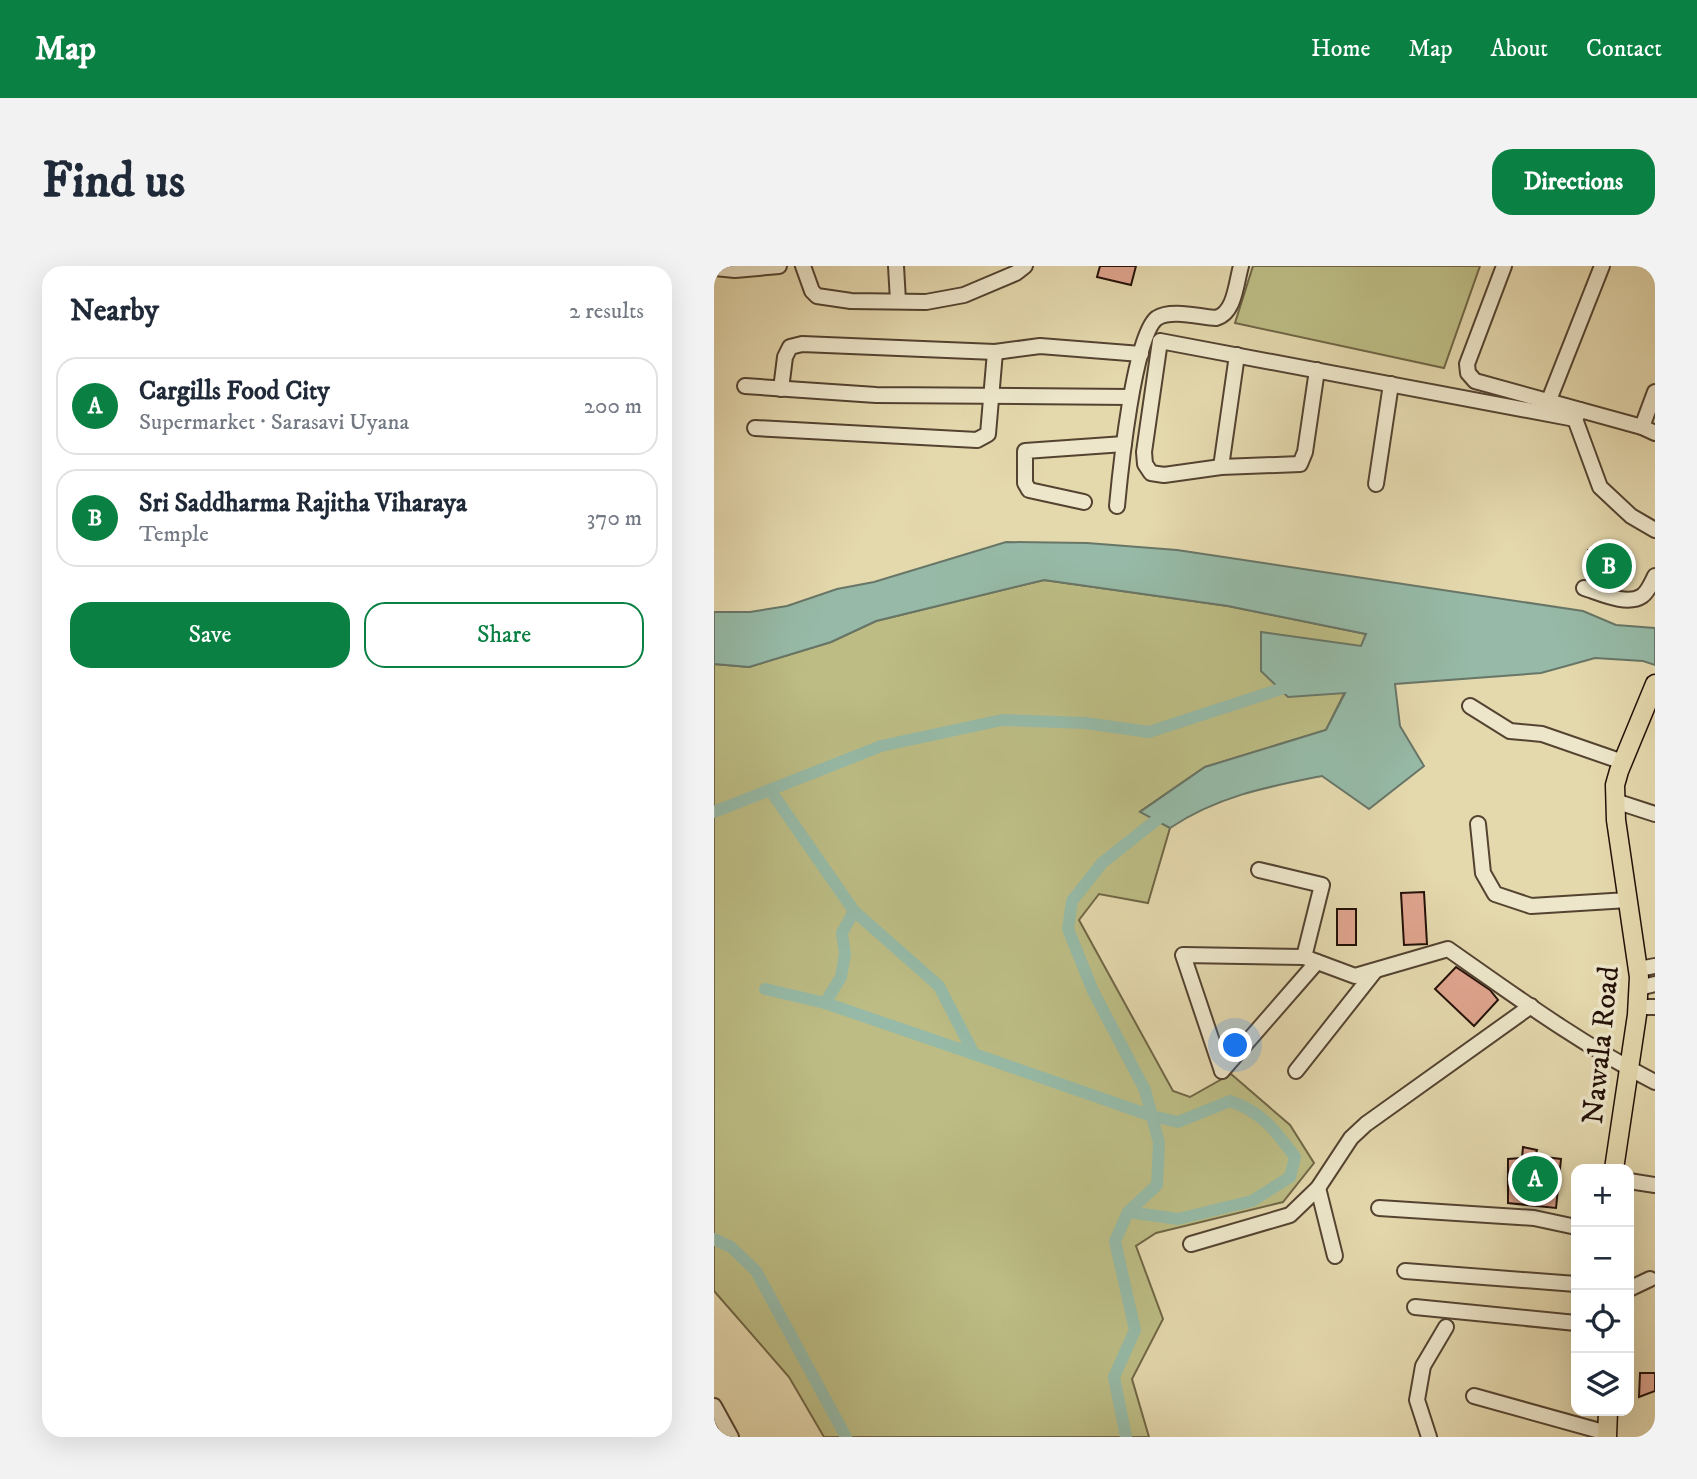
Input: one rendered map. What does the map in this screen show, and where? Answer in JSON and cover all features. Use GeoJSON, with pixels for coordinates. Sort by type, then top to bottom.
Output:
{"type":"FeatureCollection","features":[{"type":"Feature","properties":{"kind":"main road","name":"Nawala Road"},"geometry":{"type":"LineString","coordinates":[[1615,1164],[1630,1069],[1646,1007],[1647,986],[1647,967],[1628,900],[1615,785],[1655,684]]}},
{"type":"Feature","properties":{"kind":"main road"},"geometry":{"type":"LineString","coordinates":[[1607,1435],[1608,1416]]}},
{"type":"Feature","properties":{"kind":"street"},"geometry":{"type":"LineString","coordinates":[[714,268],[735,270],[779,266]]}},
{"type":"Feature","properties":{"kind":"street"},"geometry":{"type":"LineString","coordinates":[[803,266],[808,283],[817,296],[851,301],[926,302],[964,295],[1016,273],[1025,266]]}},
{"type":"Feature","properties":{"kind":"street"},"geometry":{"type":"LineString","coordinates":[[896,266],[898,301]]}},
{"type":"Feature","properties":{"kind":"street"},"geometry":{"type":"LineString","coordinates":[[1117,506],[1130,397],[1149,327],[1158,317],[1173,314],[1216,318],[1222,316],[1231,303],[1241,266]]}},
{"type":"Feature","properties":{"kind":"street"},"geometry":{"type":"LineString","coordinates":[[1504,266],[1467,364],[1468,373],[1475,381],[1549,400],[1578,414],[1600,487],[1631,516],[1655,530]]}},
{"type":"Feature","properties":{"kind":"street"},"geometry":{"type":"LineString","coordinates":[[1549,400],[1602,266]]}},
{"type":"Feature","properties":{"kind":"street"},"geometry":{"type":"LineString","coordinates":[[1317,370],[1306,452],[1300,464],[1221,467],[1164,475],[1151,474],[1145,464],[1147,423],[1160,341],[1237,355],[1317,370],[1391,384],[1578,414],[1648,430],[1655,392]]}},
{"type":"Feature","properties":{"kind":"street"},"geometry":{"type":"LineString","coordinates":[[781,389],[785,357],[790,347],[802,344],[995,352],[1040,346],[1142,354]]}},
{"type":"Feature","properties":{"kind":"street"},"geometry":{"type":"LineString","coordinates":[[755,428],[977,440],[988,434],[995,352]]}},
{"type":"Feature","properties":{"kind":"street"},"geometry":{"type":"LineString","coordinates":[[1221,467],[1237,355]]}},
{"type":"Feature","properties":{"kind":"street"},"geometry":{"type":"LineString","coordinates":[[1376,484],[1391,384]]}},
{"type":"Feature","properties":{"kind":"street"},"geometry":{"type":"LineString","coordinates":[[745,386],[876,395],[1130,397]]}},
{"type":"Feature","properties":{"kind":"street"},"geometry":{"type":"LineString","coordinates":[[1084,502],[1029,490],[1025,482],[1025,451],[1124,444]]}},
{"type":"Feature","properties":{"kind":"street"},"geometry":{"type":"LineString","coordinates":[[1584,589],[1632,599],[1642,596],[1655,576]]}},
{"type":"Feature","properties":{"kind":"street"},"geometry":{"type":"LineString","coordinates":[[1470,706],[1510,731],[1542,734],[1623,762]]}},
{"type":"Feature","properties":{"kind":"street"},"geometry":{"type":"LineString","coordinates":[[1615,801],[1655,814]]}},
{"type":"Feature","properties":{"kind":"street"},"geometry":{"type":"LineString","coordinates":[[1478,824],[1483,873],[1495,894],[1531,906],[1628,900]]}},
{"type":"Feature","properties":{"kind":"street"},"geometry":{"type":"LineString","coordinates":[[1259,870],[1322,886],[1311,960],[1222,1071],[1183,955],[1311,960],[1355,976],[1448,949],[1531,1006],[1655,1082]]}},
{"type":"Feature","properties":{"kind":"street"},"geometry":{"type":"LineString","coordinates":[[1296,1071],[1375,971]]}},
{"type":"Feature","properties":{"kind":"street"},"geometry":{"type":"LineString","coordinates":[[1191,1244],[1290,1215],[1318,1188],[1351,1138],[1366,1124],[1531,1006]]}},
{"type":"Feature","properties":{"kind":"street"},"geometry":{"type":"LineString","coordinates":[[1634,1182],[1655,1185]]}},
{"type":"Feature","properties":{"kind":"street"},"geometry":{"type":"LineString","coordinates":[[1318,1188],[1335,1256]]}},
{"type":"Feature","properties":{"kind":"street"},"geometry":{"type":"LineString","coordinates":[[1379,1208],[1534,1218],[1571,1226]]}},
{"type":"Feature","properties":{"kind":"street"},"geometry":{"type":"LineString","coordinates":[[1405,1271],[1571,1284]]}},
{"type":"Feature","properties":{"kind":"street"},"geometry":{"type":"LineString","coordinates":[[1634,1287],[1650,1279]]}},
{"type":"Feature","properties":{"kind":"street"},"geometry":{"type":"LineString","coordinates":[[1415,1307],[1571,1323]]}},
{"type":"Feature","properties":{"kind":"street"},"geometry":{"type":"LineString","coordinates":[[1429,1437],[1417,1400],[1423,1366],[1446,1327]]}},
{"type":"Feature","properties":{"kind":"street"},"geometry":{"type":"LineString","coordinates":[[1474,1396],[1607,1435]]}},
{"type":"Feature","properties":{"kind":"street"},"geometry":{"type":"LineString","coordinates":[[714,1406],[731,1437]]}},
{"type":"Feature","properties":{"kind":"green space"},"geometry":{"type":"Polygon","coordinates":[[[1253,266],[1480,266],[1444,368],[1235,323],[1253,266]]]}},
{"type":"Feature","properties":{"kind":"green space"},"geometry":{"type":"Polygon","coordinates":[[[1044,580],[1228,606],[1366,634],[1345,692],[1326,730],[1205,767],[1141,811],[1170,828],[1148,903],[1099,894],[1079,920],[1173,1091],[1190,1097],[1231,1074],[1290,1125],[1314,1163],[1283,1202],[1156,1233],[1136,1246],[1163,1319],[1132,1379],[1149,1437],[824,1437],[789,1377],[714,1291],[714,664],[749,667],[831,642],[876,621],[1044,580]]]}},
{"type":"Feature","properties":{"kind":"shaded area"},"geometry":{"type":"Polygon","coordinates":[[[1006,542],[1087,543],[1177,550],[1583,611],[1616,625],[1655,628],[1655,665],[1643,661],[1595,658],[1541,673],[1395,684],[1400,726],[1424,766],[1369,809],[1322,776],[1225,800],[1170,828],[1140,812],[1205,767],[1326,730],[1345,693],[1288,697],[1261,671],[1261,632],[1361,646],[1366,634],[1228,606],[1044,580],[876,621],[831,642],[749,667],[714,664],[714,612],[750,612],[787,606],[837,589],[874,582],[1006,542]]]}},
{"type":"Feature","properties":{"kind":"building"},"geometry":{"type":"Polygon","coordinates":[[[1100,266],[1136,266],[1131,285],[1097,277],[1100,266]]]}},
{"type":"Feature","properties":{"kind":"building"},"geometry":{"type":"Polygon","coordinates":[[[1588,550],[1613,551],[1612,560],[1632,560],[1631,573],[1619,572],[1619,581],[1586,579],[1588,550]]]}},
{"type":"Feature","properties":{"kind":"building"},"geometry":{"type":"Polygon","coordinates":[[[1424,892],[1427,944],[1404,945],[1401,893],[1424,892]]]}},
{"type":"Feature","properties":{"kind":"building"},"geometry":{"type":"Polygon","coordinates":[[[1337,909],[1356,909],[1356,945],[1337,945],[1337,909]]]}},
{"type":"Feature","properties":{"kind":"building"},"geometry":{"type":"Polygon","coordinates":[[[1456,967],[1490,990],[1498,1000],[1474,1026],[1435,989],[1456,967]]]}},
{"type":"Feature","properties":{"kind":"building"},"geometry":{"type":"Polygon","coordinates":[[[1523,1147],[1537,1150],[1535,1156],[1561,1159],[1556,1208],[1508,1203],[1508,1159],[1522,1158],[1523,1147]]]}},
{"type":"Feature","properties":{"kind":"building"},"geometry":{"type":"Polygon","coordinates":[[[1640,1373],[1655,1373],[1655,1391],[1639,1397],[1640,1373]]]}},
{"type":"Feature","properties":{"kind":"waterway"},"geometry":{"type":"LineString","coordinates":[[714,812],[881,746],[1002,720],[1085,723],[1149,732],[1296,684]]}},
{"type":"Feature","properties":{"kind":"waterway"},"geometry":{"type":"LineString","coordinates":[[770,790],[854,911],[939,986],[974,1054],[1152,1116],[1178,1122],[1230,1101],[1259,1116],[1295,1157],[1290,1177],[1252,1201],[1178,1219],[1128,1212]]}},
{"type":"Feature","properties":{"kind":"waterway"},"geometry":{"type":"LineString","coordinates":[[1126,1437],[1114,1377],[1135,1330],[1115,1241],[1128,1212],[1157,1185],[1159,1143],[1145,1090],[1093,991],[1068,929],[1072,901],[1102,863],[1169,810]]}},
{"type":"Feature","properties":{"kind":"waterway"},"geometry":{"type":"LineString","coordinates":[[825,1003],[841,977],[845,954],[842,933],[854,911]]}},
{"type":"Feature","properties":{"kind":"waterway"},"geometry":{"type":"LineString","coordinates":[[765,989],[825,1003],[974,1054]]}},
{"type":"Feature","properties":{"kind":"waterway"},"geometry":{"type":"LineString","coordinates":[[714,1239],[731,1247],[756,1271],[846,1437]]}},
{"type":"Feature","properties":{"kind":"place","name":"Sri Saddharma Rajitha Viharaya"},"geometry":{"type":"Point","coordinates":[1609,566]}},
{"type":"Feature","properties":{"kind":"place","name":"Cargills Food City"},"geometry":{"type":"Point","coordinates":[1535,1179]}}]}
